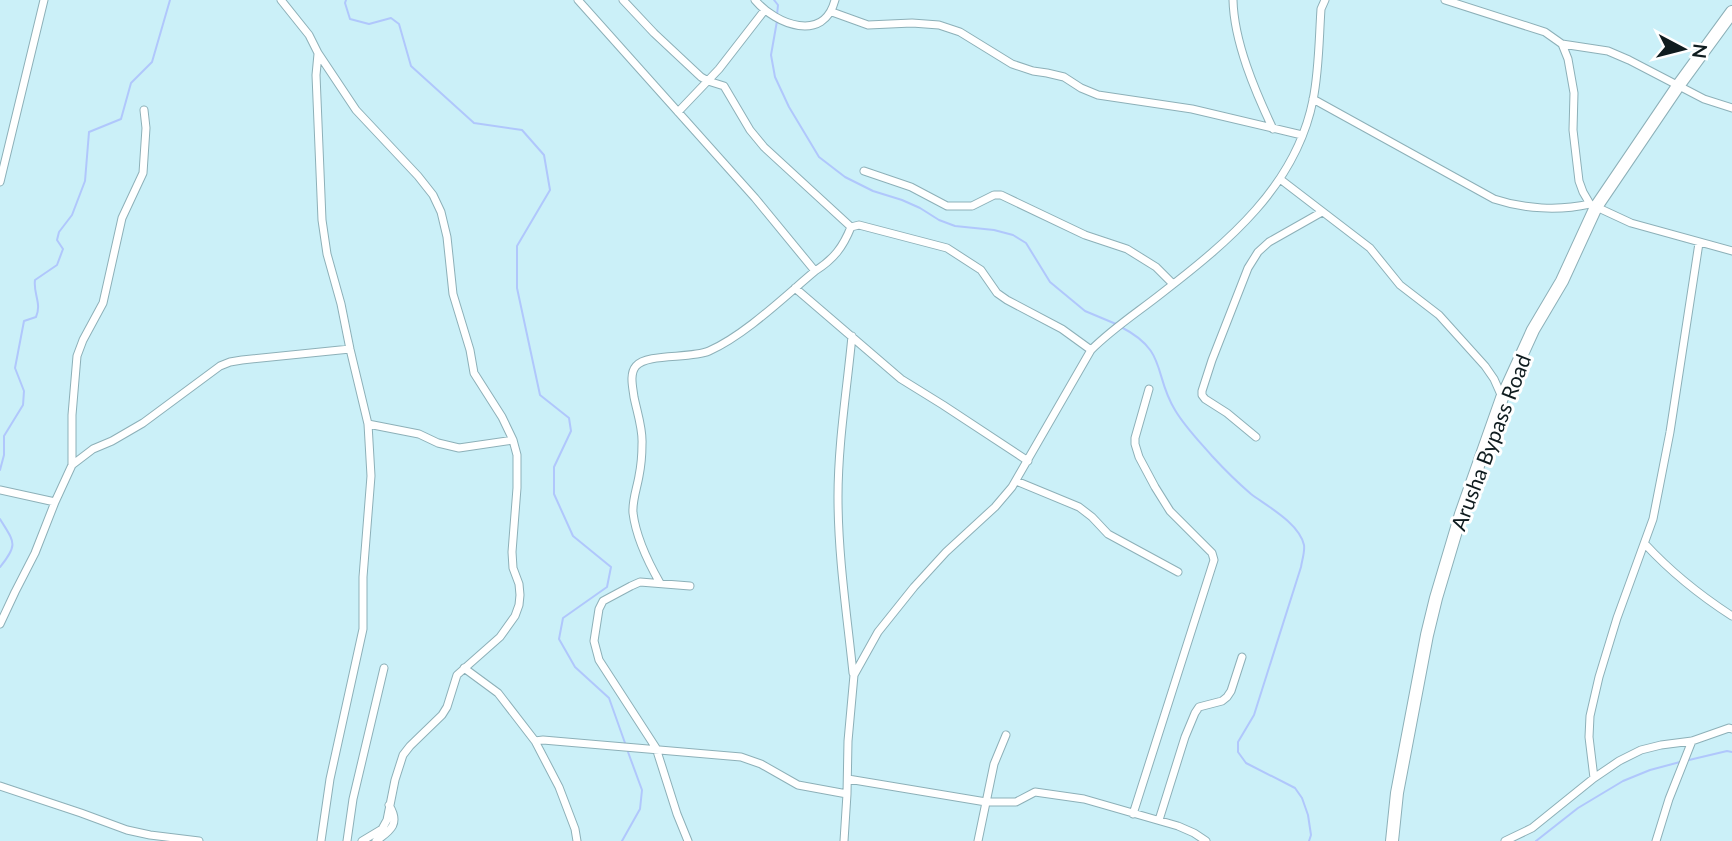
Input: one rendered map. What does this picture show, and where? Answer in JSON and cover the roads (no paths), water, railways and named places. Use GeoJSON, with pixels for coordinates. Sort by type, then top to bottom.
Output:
{"type":"FeatureCollection","features":[{"type":"Feature","properties":{"kind":"main road","name":"Arusha Bypass Road"},"geometry":{"type":"LineString","coordinates":[[1392,841],[1397,793],[1436,598],[1461,514],[1502,398],[1533,330],[1562,281],[1593,206],[1732,12]]}},
{"type":"Feature","properties":{"kind":"street"},"geometry":{"type":"LineString","coordinates":[[0,182],[44,0]]}},
{"type":"Feature","properties":{"kind":"street"},"geometry":{"type":"LineString","coordinates":[[281,0],[309,36],[356,110],[433,195],[441,212],[447,237],[453,293],[474,373],[502,417],[517,455],[512,552],[513,568],[519,584],[519,605],[509,626],[500,637],[457,675],[442,715],[403,755],[387,820],[382,829],[362,841]]}},
{"type":"Feature","properties":{"kind":"street"},"geometry":{"type":"LineString","coordinates":[[578,0],[755,198],[815,271]]}},
{"type":"Feature","properties":{"kind":"street"},"geometry":{"type":"LineString","coordinates":[[623,0],[701,77],[724,86],[750,130],[764,147],[851,227]]}},
{"type":"Feature","properties":{"kind":"street"},"geometry":{"type":"LineString","coordinates":[[755,0],[764,11],[794,25],[803,26],[824,20],[832,12],[835,0]]}},
{"type":"Feature","properties":{"kind":"street"},"geometry":{"type":"LineString","coordinates":[[1233,0],[1244,57],[1257,95],[1273,129]]}},
{"type":"Feature","properties":{"kind":"street"},"geometry":{"type":"LineString","coordinates":[[854,675],[878,632],[914,587],[946,552],[995,507],[1016,481],[1091,349],[1222,244],[1250,217],[1280,179],[1302,135],[1313,99],[1321,9],[1325,0]]}},
{"type":"Feature","properties":{"kind":"street"},"geometry":{"type":"LineString","coordinates":[[1445,0],[1471,4],[1545,32],[1562,44],[1608,51],[1704,99],[1732,108]]}},
{"type":"Feature","properties":{"kind":"street"},"geometry":{"type":"LineString","coordinates":[[678,112],[737,48],[764,11]]}},
{"type":"Feature","properties":{"kind":"street"},"geometry":{"type":"LineString","coordinates":[[832,12],[868,24],[939,25],[960,32],[1012,64],[1033,72],[1064,77],[1098,95],[1192,109],[1302,135]]}},
{"type":"Feature","properties":{"kind":"street"},"geometry":{"type":"LineString","coordinates":[[1562,44],[1568,59],[1574,93],[1573,130],[1579,181],[1593,206]]}},
{"type":"Feature","properties":{"kind":"street"},"geometry":{"type":"LineString","coordinates":[[318,53],[316,75],[322,220],[327,254],[368,424],[371,476],[363,578],[363,629],[330,779],[321,841]]}},
{"type":"Feature","properties":{"kind":"street"},"geometry":{"type":"LineString","coordinates":[[1313,99],[1494,199],[1546,208],[1593,206],[1631,223],[1732,251]]}},
{"type":"Feature","properties":{"kind":"street"},"geometry":{"type":"LineString","coordinates":[[72,465],[72,415],[77,356],[103,303],[122,218],[143,173],[146,128],[144,110]]}},
{"type":"Feature","properties":{"kind":"street"},"geometry":{"type":"LineString","coordinates":[[864,171],[911,187],[951,207],[972,206],[994,195],[1002,195],[1085,235],[1127,249],[1156,267],[1173,284]]}},
{"type":"Feature","properties":{"kind":"street"},"geometry":{"type":"LineString","coordinates":[[1280,179],[1370,248],[1400,285],[1439,315],[1485,366],[1502,398]]}},
{"type":"Feature","properties":{"kind":"street"},"geometry":{"type":"LineString","coordinates":[[1255,437],[1227,413],[1205,399],[1202,391],[1248,268],[1258,252],[1269,242],[1322,212]]}},
{"type":"Feature","properties":{"kind":"street"},"geometry":{"type":"LineString","coordinates":[[851,227],[859,225],[947,248],[981,270],[997,293],[1062,329],[1091,349]]}},
{"type":"Feature","properties":{"kind":"street"},"geometry":{"type":"LineString","coordinates":[[660,583],[641,540],[633,509],[643,441],[632,380],[637,364],[646,360],[692,356],[733,339],[827,264],[845,243],[851,227]]}},
{"type":"Feature","properties":{"kind":"street"},"geometry":{"type":"LineString","coordinates":[[1594,778],[1589,737],[1590,716],[1617,618],[1653,519],[1670,432],[1699,243]]}},
{"type":"Feature","properties":{"kind":"street"},"geometry":{"type":"LineString","coordinates":[[795,288],[901,379],[1028,461]]}},
{"type":"Feature","properties":{"kind":"street"},"geometry":{"type":"LineString","coordinates":[[844,841],[854,675],[842,579],[838,499],[852,336]]}},
{"type":"Feature","properties":{"kind":"street"},"geometry":{"type":"LineString","coordinates":[[0,624],[36,553],[72,465],[83,455],[143,423],[220,366],[242,360],[350,349]]}},
{"type":"Feature","properties":{"kind":"street"},"geometry":{"type":"LineString","coordinates":[[1133,814],[1214,560],[1212,553],[1170,511],[1136,450],[1135,438],[1149,389]]}},
{"type":"Feature","properties":{"kind":"street"},"geometry":{"type":"LineString","coordinates":[[368,424],[419,435],[459,448],[513,440]]}},
{"type":"Feature","properties":{"kind":"street"},"geometry":{"type":"LineString","coordinates":[[1016,481],[1079,507],[1093,517],[1108,534],[1178,572]]}},
{"type":"Feature","properties":{"kind":"street"},"geometry":{"type":"LineString","coordinates":[[0,489],[55,502]]}},
{"type":"Feature","properties":{"kind":"street"},"geometry":{"type":"LineString","coordinates":[[1645,544],[1658,558],[1732,616]]}},
{"type":"Feature","properties":{"kind":"street"},"geometry":{"type":"LineString","coordinates":[[688,841],[656,748],[599,660],[594,641],[599,609],[603,601],[640,582],[690,586]]}},
{"type":"Feature","properties":{"kind":"street"},"geometry":{"type":"LineString","coordinates":[[849,640],[866,654]]}},
{"type":"Feature","properties":{"kind":"street"},"geometry":{"type":"LineString","coordinates":[[1159,820],[1190,723],[1199,707],[1227,697],[1242,657]]}},
{"type":"Feature","properties":{"kind":"street"},"geometry":{"type":"LineString","coordinates":[[347,841],[353,799],[384,668]]}},
{"type":"Feature","properties":{"kind":"street"},"geometry":{"type":"LineString","coordinates":[[464,668],[498,693],[535,741],[559,787],[577,841]]}},
{"type":"Feature","properties":{"kind":"street"},"geometry":{"type":"LineString","coordinates":[[1506,841],[1532,828],[1619,761],[1641,750],[1692,741],[1731,727]]}},
{"type":"Feature","properties":{"kind":"street"},"geometry":{"type":"LineString","coordinates":[[978,841],[994,764],[1006,735]]}},
{"type":"Feature","properties":{"kind":"street"},"geometry":{"type":"LineString","coordinates":[[535,741],[656,748],[741,757],[761,764],[797,785],[848,794]]}},
{"type":"Feature","properties":{"kind":"street"},"geometry":{"type":"LineString","coordinates":[[1656,841],[1692,741]]}},
{"type":"Feature","properties":{"kind":"street"},"geometry":{"type":"LineString","coordinates":[[848,779],[986,802],[1016,802],[1035,792],[1084,799],[1159,820],[1206,841]]}},
{"type":"Feature","properties":{"kind":"street"},"geometry":{"type":"LineString","coordinates":[[0,786],[127,830],[199,841]]}},
{"type":"Feature","properties":{"kind":"street"},"geometry":{"type":"LineString","coordinates":[[376,841],[394,824],[395,815],[389,806]]}},
{"type":"Feature","properties":{"kind":"waterway"},"geometry":{"type":"LineString","coordinates":[[0,470],[4,455],[4,436],[23,405],[24,391],[15,368],[24,321],[36,317],[38,312],[35,280],[57,265],[63,249],[57,240],[59,232],[72,215],[85,181],[89,132],[121,119],[131,83],[152,62],[170,0]]}},
{"type":"Feature","properties":{"kind":"waterway"},"geometry":{"type":"LineString","coordinates":[[346,0],[350,19],[369,24],[391,18],[399,24],[411,66],[474,123],[522,130],[544,155],[550,190],[517,246],[517,288],[540,395],[569,418],[571,431],[554,467],[554,494],[573,536],[611,567],[607,587],[563,618],[559,639],[575,667],[609,698],[625,743]]}},
{"type":"Feature","properties":{"kind":"waterway"},"geometry":{"type":"LineString","coordinates":[[774,0],[778,5],[777,15]]}},
{"type":"Feature","properties":{"kind":"waterway"},"geometry":{"type":"LineString","coordinates":[[777,21],[771,55],[775,77],[789,107],[819,157],[845,177],[873,191],[920,208],[939,220],[955,226],[1013,235],[1026,243],[1050,282],[1085,311],[1116,324]]}},
{"type":"Feature","properties":{"kind":"waterway"},"geometry":{"type":"LineString","coordinates":[[1121,327],[1136,336],[1153,354],[1168,397],[1192,434],[1241,485],[1289,522],[1304,545],[1301,567],[1254,715],[1238,742],[1238,752],[1246,763],[1295,788],[1308,815],[1311,835],[1309,841]]}},
{"type":"Feature","properties":{"kind":"waterway"},"geometry":{"type":"LineString","coordinates":[[0,519],[12,543],[10,553],[0,567]]}},
{"type":"Feature","properties":{"kind":"waterway"},"geometry":{"type":"LineString","coordinates":[[622,841],[640,809],[642,790],[628,752]]}},
{"type":"Feature","properties":{"kind":"waterway"},"geometry":{"type":"LineString","coordinates":[[1689,760],[1732,752]]}},
{"type":"Feature","properties":{"kind":"waterway"},"geometry":{"type":"LineString","coordinates":[[1536,841],[1578,808],[1623,781],[1680,762]]}}]}
